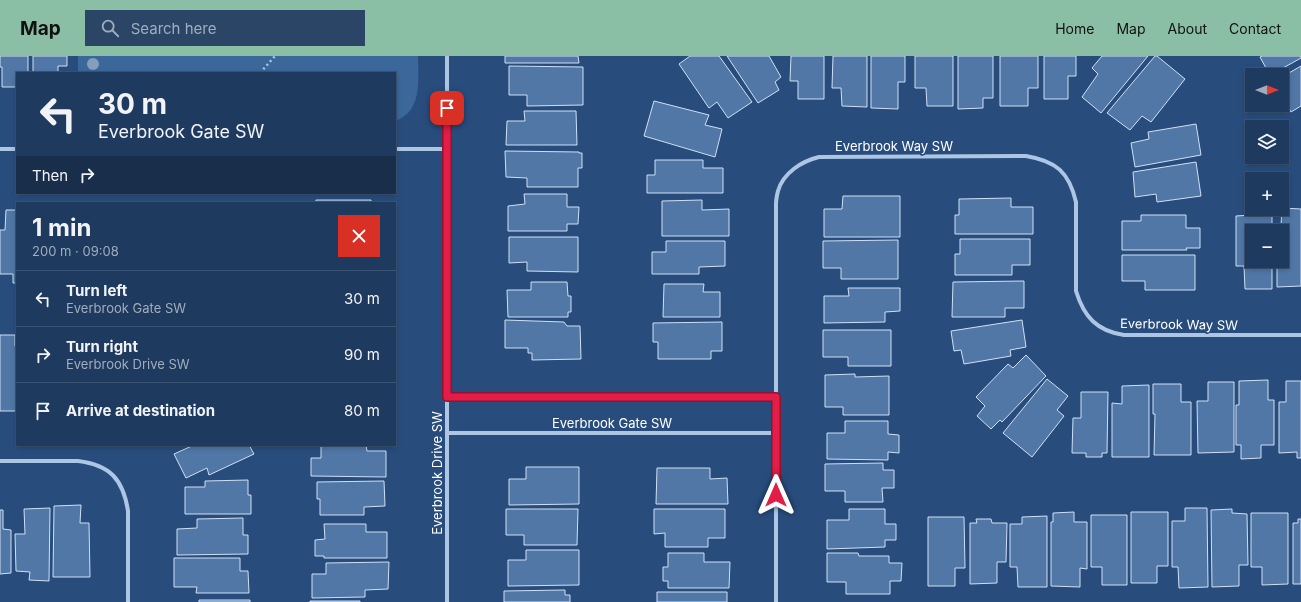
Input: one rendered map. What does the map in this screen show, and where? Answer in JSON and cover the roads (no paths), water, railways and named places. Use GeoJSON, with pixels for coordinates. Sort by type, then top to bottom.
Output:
{"type":"FeatureCollection","features":[{"type":"Feature","properties":{"kind":"street","name":"Everbrook Drive SW"},"geometry":{"type":"LineString","coordinates":[[447,56],[447,602]]}},
{"type":"Feature","properties":{"kind":"street"},"geometry":{"type":"LineString","coordinates":[[396,149],[447,148]]}},
{"type":"Feature","properties":{"kind":"street"},"geometry":{"type":"LineString","coordinates":[[0,149],[16,149]]}},
{"type":"Feature","properties":{"kind":"street","name":"Everbrook Way SW"},"geometry":{"type":"LineString","coordinates":[[776,602],[776,204],[778,190],[786,177],[792,170],[809,159],[818,156],[1026,156],[1040,158],[1061,170],[1069,181],[1074,193],[1076,202],[1076,291],[1080,304],[1093,322],[1114,333],[1124,335],[1301,335]]}},
{"type":"Feature","properties":{"kind":"street","name":"Everbrook Gate SW"},"geometry":{"type":"LineString","coordinates":[[447,397],[776,397]]}},
{"type":"Feature","properties":{"kind":"street","name":"Everbrook Gate SW"},"geometry":{"type":"LineString","coordinates":[[447,433],[777,433]]}},
{"type":"Feature","properties":{"kind":"street"},"geometry":{"type":"LineString","coordinates":[[0,461],[89,462],[102,466],[112,474],[126,496],[128,511],[128,602]]}}]}
